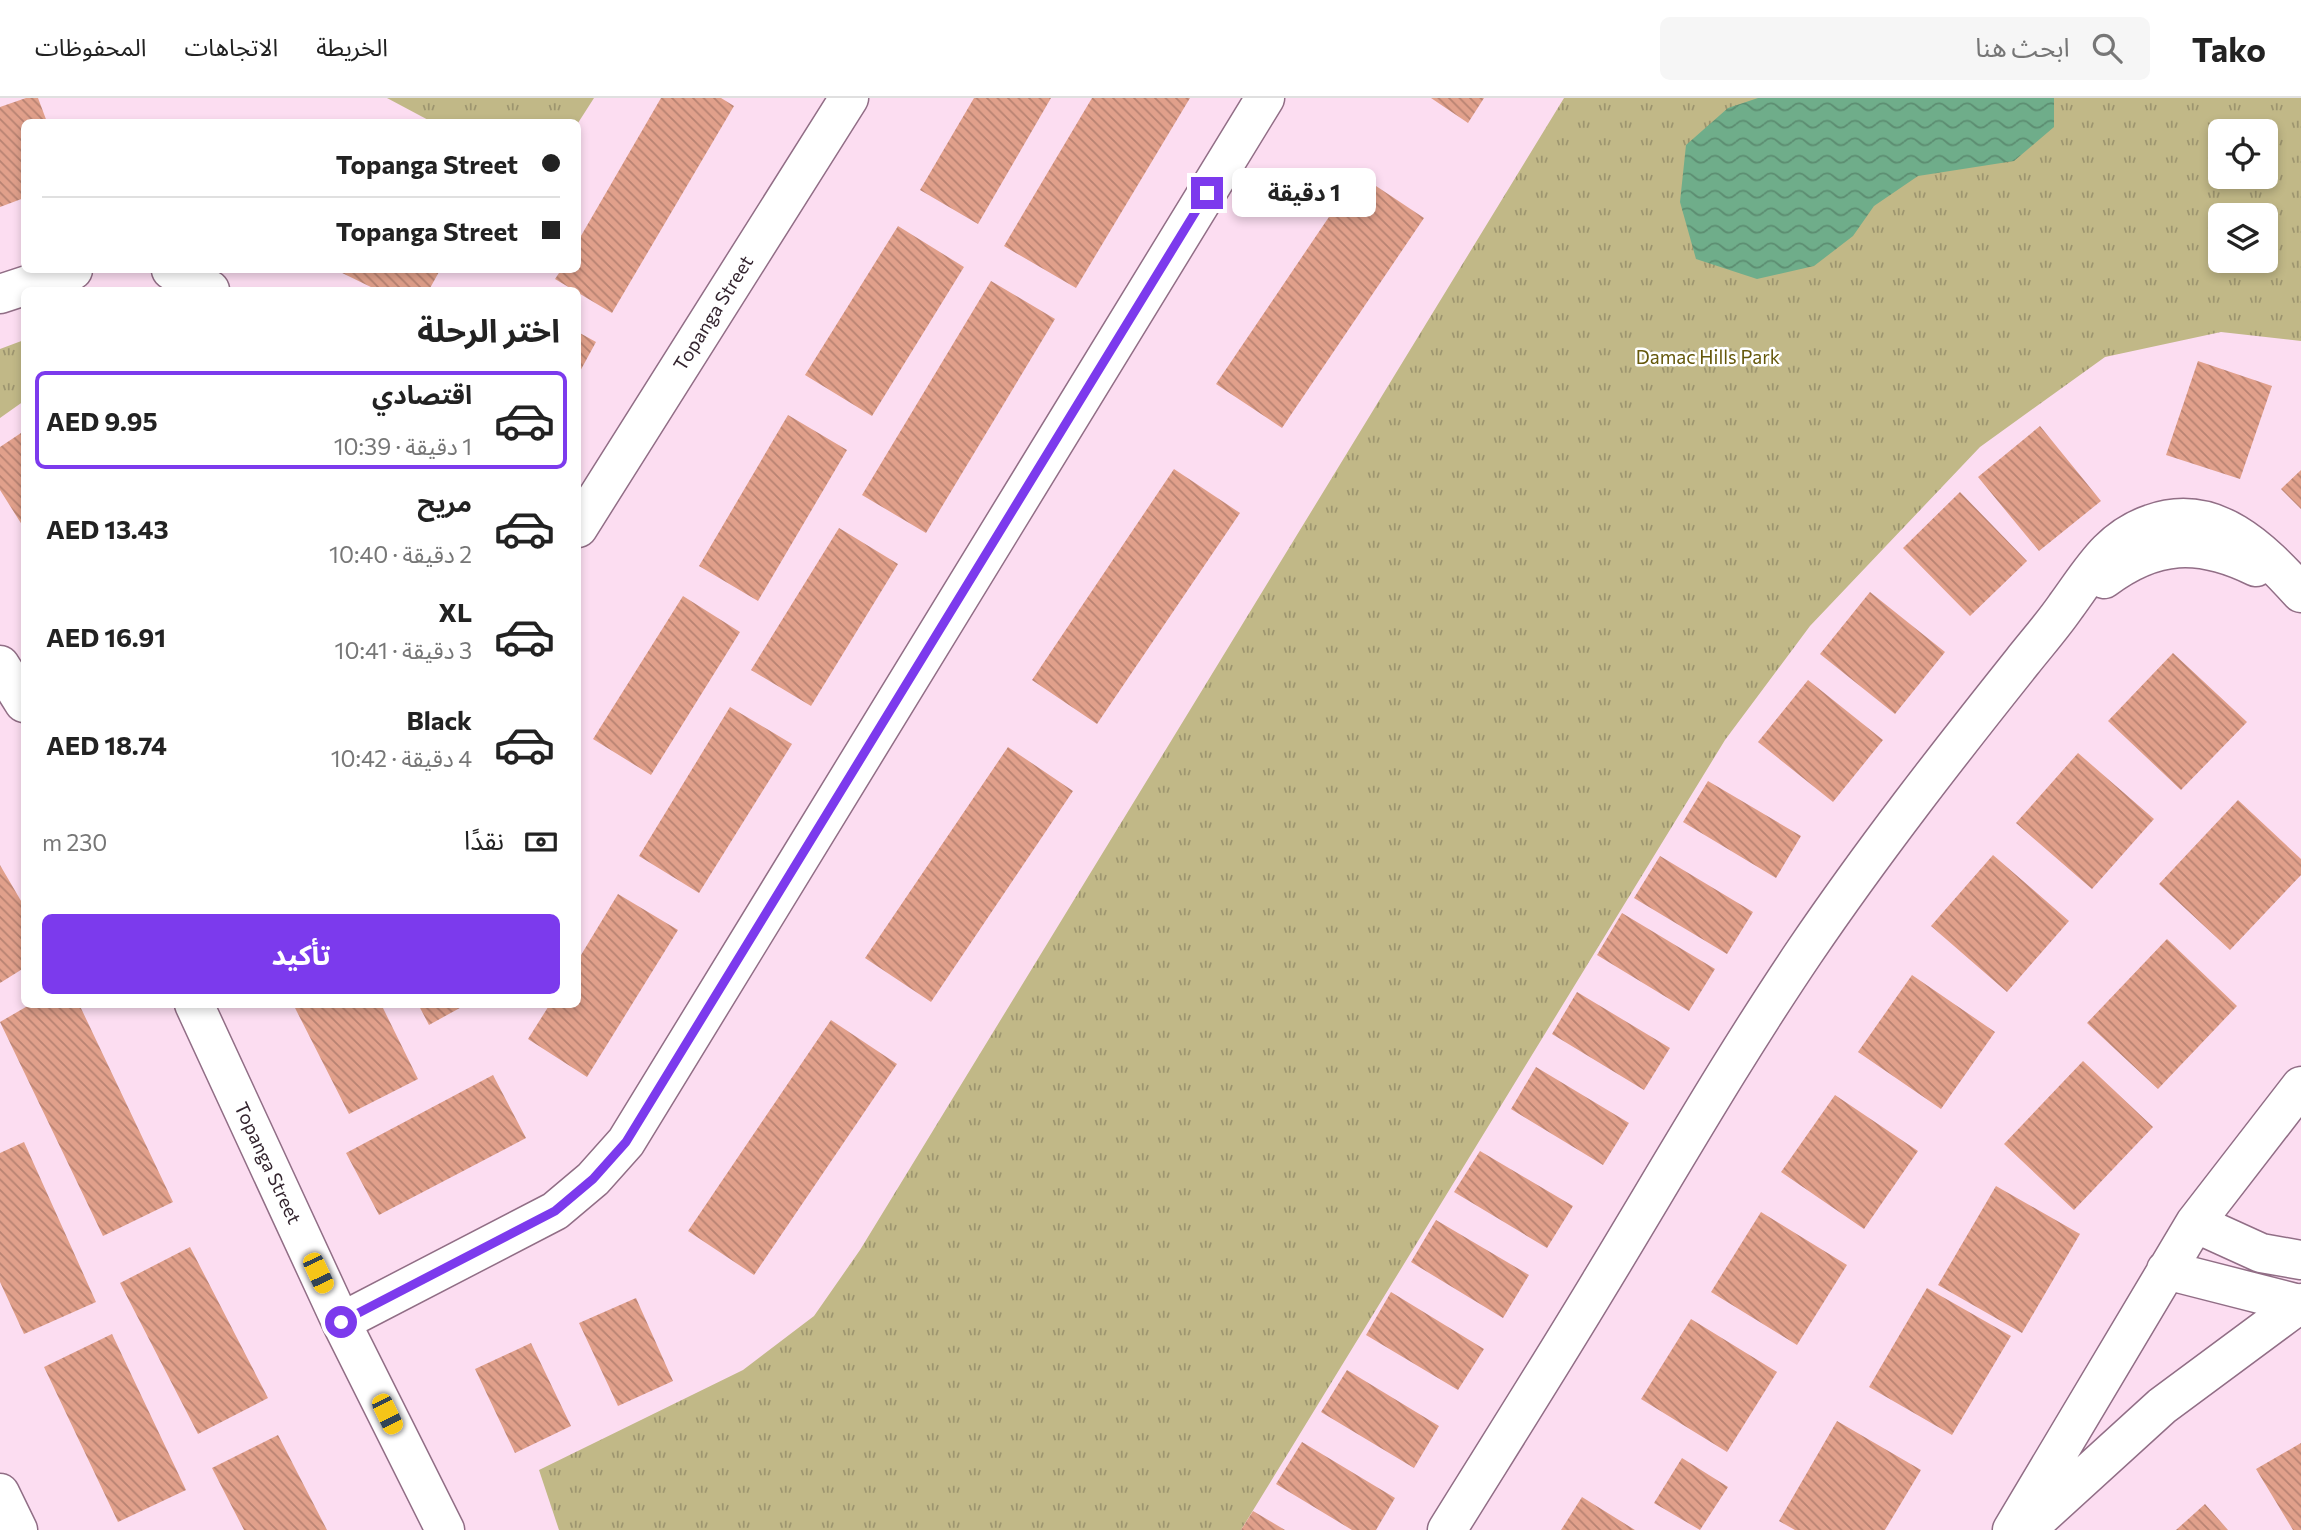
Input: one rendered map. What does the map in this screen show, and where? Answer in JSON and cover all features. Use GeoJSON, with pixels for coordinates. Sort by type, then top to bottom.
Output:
{"type":"FeatureCollection","features":[{"type":"Feature","properties":{"kind":"street","name":"Topanga Street"},"geometry":{"type":"LineString","coordinates":[[581,523],[849,98]]}},
{"type":"Feature","properties":{"kind":"street"},"geometry":{"type":"LineString","coordinates":[[341,1322],[555,1211],[593,1179],[626,1142],[1265,98]]}},
{"type":"Feature","properties":{"kind":"street"},"geometry":{"type":"LineString","coordinates":[[21,287],[64,273]]}},
{"type":"Feature","properties":{"kind":"street"},"geometry":{"type":"LineString","coordinates":[[177,273],[205,287]]}},
{"type":"Feature","properties":{"kind":"street"},"geometry":{"type":"LineString","coordinates":[[0,294],[21,287]]}},
{"type":"Feature","properties":{"kind":"street"},"geometry":{"type":"LineString","coordinates":[[1447,1530],[1601,1282],[1699,1114],[1806,951],[1919,792],[2065,608],[2102,555],[2125,536],[2153,523],[2183,518],[2213,522],[2242,535],[2298,590]]}},
{"type":"Feature","properties":{"kind":"street"},"geometry":{"type":"LineString","coordinates":[[0,665],[21,698]]}},
{"type":"Feature","properties":{"kind":"street","name":"Topanga Street"},"geometry":{"type":"LineString","coordinates":[[196,1008],[341,1322],[444,1530]]}},
{"type":"Feature","properties":{"kind":"street"},"geometry":{"type":"LineString","coordinates":[[2012,1530],[2195,1223],[2301,1086]]}},
{"type":"Feature","properties":{"kind":"street"},"geometry":{"type":"LineString","coordinates":[[2195,1223],[2261,1253],[2301,1260]]}},
{"type":"Feature","properties":{"kind":"street"},"geometry":{"type":"LineString","coordinates":[[2166,1270],[2300,1304]]}},
{"type":"Feature","properties":{"kind":"street"},"geometry":{"type":"LineString","coordinates":[[2025,1530],[2162,1406],[2300,1304]]}},
{"type":"Feature","properties":{"kind":"street"},"geometry":{"type":"LineString","coordinates":[[0,1493],[18,1530]]}},
{"type":"Feature","properties":{"kind":"green space"},"geometry":{"type":"Polygon","coordinates":[[[387,98],[594,98],[581,119],[426,119],[387,98]]]}},
{"type":"Feature","properties":{"kind":"green space","name":"Damac Hills Park"},"geometry":{"type":"Polygon","coordinates":[[[1564,98],[2301,98],[2301,341],[2221,332],[2105,357],[1980,447],[1810,626],[1725,740],[1241,1530],[559,1530],[539,1470],[743,1370],[814,1316],[860,1250],[1564,98]]]}},
{"type":"Feature","properties":{"kind":"green space"},"geometry":{"type":"Polygon","coordinates":[[[21,341],[21,403],[0,418],[0,349],[21,341]]]}},
{"type":"Feature","properties":{"kind":"water"},"geometry":{"type":"Polygon","coordinates":[[[1758,98],[2054,98],[2054,127],[2014,161],[1918,176],[1874,206],[1853,236],[1814,266],[1757,279],[1696,259],[1680,202],[1686,145],[1728,108],[1758,98]]]}},
{"type":"Feature","properties":{"kind":"building"},"geometry":{"type":"Polygon","coordinates":[[[26,98],[38,98],[46,119],[21,119],[21,199],[0,207],[0,107],[26,98]]]}},
{"type":"Feature","properties":{"kind":"building"},"geometry":{"type":"Polygon","coordinates":[[[661,98],[721,98],[734,106],[612,313],[581,295],[581,287],[568,287],[555,279],[559,273],[581,273],[581,236],[661,98]]]}},
{"type":"Feature","properties":{"kind":"building"},"geometry":{"type":"Polygon","coordinates":[[[974,98],[1051,98],[978,224],[920,190],[974,98]]]}},
{"type":"Feature","properties":{"kind":"building"},"geometry":{"type":"Polygon","coordinates":[[[1092,98],[1190,98],[1076,288],[1004,246],[1092,98]]]}},
{"type":"Feature","properties":{"kind":"building"},"geometry":{"type":"Polygon","coordinates":[[[1431,98],[1484,98],[1468,123],[1431,98]]]}},
{"type":"Feature","properties":{"kind":"building"},"geometry":{"type":"Polygon","coordinates":[[[1358,174],[1424,218],[1282,428],[1216,384],[1358,174]]]}},
{"type":"Feature","properties":{"kind":"building"},"geometry":{"type":"Polygon","coordinates":[[[898,226],[964,267],[872,416],[805,375],[898,226]]]}},
{"type":"Feature","properties":{"kind":"building"},"geometry":{"type":"Polygon","coordinates":[[[342,273],[438,273],[431,287],[371,287],[342,273]]]}},
{"type":"Feature","properties":{"kind":"building"},"geometry":{"type":"Polygon","coordinates":[[[991,281],[1055,319],[926,533],[862,495],[991,281]]]}},
{"type":"Feature","properties":{"kind":"building"},"geometry":{"type":"Polygon","coordinates":[[[581,334],[596,342],[581,370],[581,334]]]}},
{"type":"Feature","properties":{"kind":"building"},"geometry":{"type":"Polygon","coordinates":[[[2198,361],[2272,386],[2240,479],[2166,455],[2198,361]]]}},
{"type":"Feature","properties":{"kind":"building"},"geometry":{"type":"Polygon","coordinates":[[[788,415],[847,450],[758,601],[699,566],[788,415]]]}},
{"type":"Feature","properties":{"kind":"building"},"geometry":{"type":"Polygon","coordinates":[[[2040,426],[2101,501],[2039,551],[1978,477],[2040,426]]]}},
{"type":"Feature","properties":{"kind":"building"},"geometry":{"type":"Polygon","coordinates":[[[21,433],[21,523],[0,490],[0,447],[21,433]]]}},
{"type":"Feature","properties":{"kind":"building"},"geometry":{"type":"Polygon","coordinates":[[[1174,469],[1240,513],[1097,724],[1032,680],[1174,469]]]}},
{"type":"Feature","properties":{"kind":"building"},"geometry":{"type":"Polygon","coordinates":[[[2301,470],[2301,509],[2281,489],[2301,470]]]}},
{"type":"Feature","properties":{"kind":"building"},"geometry":{"type":"Polygon","coordinates":[[[1960,492],[2027,561],[1970,616],[1903,548],[1960,492]]]}},
{"type":"Feature","properties":{"kind":"building"},"geometry":{"type":"Polygon","coordinates":[[[839,528],[898,564],[811,706],[751,670],[839,528]]]}},
{"type":"Feature","properties":{"kind":"building"},"geometry":{"type":"Polygon","coordinates":[[[1870,592],[1945,652],[1895,714],[1820,654],[1870,592]]]}},
{"type":"Feature","properties":{"kind":"building"},"geometry":{"type":"Polygon","coordinates":[[[683,596],[740,632],[651,775],[593,739],[683,596]]]}},
{"type":"Feature","properties":{"kind":"building"},"geometry":{"type":"Polygon","coordinates":[[[2173,653],[2247,722],[2181,790],[2108,721],[2173,653]]]}},
{"type":"Feature","properties":{"kind":"building"},"geometry":{"type":"Polygon","coordinates":[[[1808,680],[1883,740],[1833,802],[1758,742],[1808,680]]]}},
{"type":"Feature","properties":{"kind":"building"},"geometry":{"type":"Polygon","coordinates":[[[730,707],[792,744],[699,893],[639,856],[730,707]]]}},
{"type":"Feature","properties":{"kind":"building"},"geometry":{"type":"Polygon","coordinates":[[[1008,747],[1073,791],[931,1002],[865,958],[1008,747]]]}},
{"type":"Feature","properties":{"kind":"building"},"geometry":{"type":"Polygon","coordinates":[[[2078,753],[2154,819],[2092,889],[2016,823],[2078,753]]]}},
{"type":"Feature","properties":{"kind":"building"},"geometry":{"type":"Polygon","coordinates":[[[1708,781],[1801,836],[1776,878],[1683,822],[1708,781]]]}},
{"type":"Feature","properties":{"kind":"building"},"geometry":{"type":"Polygon","coordinates":[[[2238,800],[2301,859],[2301,875],[2230,950],[2159,884],[2238,800]]]}},
{"type":"Feature","properties":{"kind":"building"},"geometry":{"type":"Polygon","coordinates":[[[1993,855],[2069,921],[2007,992],[1931,926],[1993,855]]]}},
{"type":"Feature","properties":{"kind":"building"},"geometry":{"type":"Polygon","coordinates":[[[1660,856],[1753,912],[1727,954],[1634,898],[1660,856]]]}},
{"type":"Feature","properties":{"kind":"building"},"geometry":{"type":"Polygon","coordinates":[[[0,865],[21,901],[21,970],[0,983],[0,865]]]}},
{"type":"Feature","properties":{"kind":"building"},"geometry":{"type":"Polygon","coordinates":[[[618,894],[678,930],[587,1077],[528,1039],[547,1008],[581,1008],[581,955],[618,894]]]}},
{"type":"Feature","properties":{"kind":"building"},"geometry":{"type":"Polygon","coordinates":[[[1622,913],[1715,969],[1689,1011],[1597,955],[1622,913]]]}},
{"type":"Feature","properties":{"kind":"building"},"geometry":{"type":"Polygon","coordinates":[[[2167,939],[2237,1006],[2158,1089],[2087,1023],[2167,939]]]}},
{"type":"Feature","properties":{"kind":"building"},"geometry":{"type":"Polygon","coordinates":[[[1912,975],[1995,1032],[1941,1109],[1858,1052],[1912,975]]]}},
{"type":"Feature","properties":{"kind":"building"},"geometry":{"type":"Polygon","coordinates":[[[1577,992],[1670,1048],[1644,1090],[1552,1034],[1577,992]]]}},
{"type":"Feature","properties":{"kind":"building"},"geometry":{"type":"Polygon","coordinates":[[[24,1008],[81,1008],[173,1202],[103,1236],[0,1022],[24,1008]]]}},
{"type":"Feature","properties":{"kind":"building"},"geometry":{"type":"Polygon","coordinates":[[[295,1008],[383,1008],[418,1079],[349,1114],[295,1008]]]}},
{"type":"Feature","properties":{"kind":"building"},"geometry":{"type":"Polygon","coordinates":[[[420,1008],[460,1008],[429,1025],[420,1008]]]}},
{"type":"Feature","properties":{"kind":"building"},"geometry":{"type":"Polygon","coordinates":[[[831,1020],[897,1064],[754,1275],[688,1231],[831,1020]]]}},
{"type":"Feature","properties":{"kind":"building"},"geometry":{"type":"Polygon","coordinates":[[[2083,1061],[2153,1127],[2074,1210],[2004,1144],[2083,1061]]]}},
{"type":"Feature","properties":{"kind":"building"},"geometry":{"type":"Polygon","coordinates":[[[1536,1067],[1629,1123],[1603,1165],[1511,1109],[1536,1067]]]}},
{"type":"Feature","properties":{"kind":"building"},"geometry":{"type":"Polygon","coordinates":[[[493,1075],[526,1138],[379,1215],[346,1153],[493,1075]]]}},
{"type":"Feature","properties":{"kind":"building"},"geometry":{"type":"Polygon","coordinates":[[[1835,1095],[1918,1151],[1864,1229],[1781,1172],[1835,1095]]]}},
{"type":"Feature","properties":{"kind":"building"},"geometry":{"type":"Polygon","coordinates":[[[24,1142],[96,1302],[24,1334],[0,1282],[0,1153],[24,1142]]]}},
{"type":"Feature","properties":{"kind":"building"},"geometry":{"type":"Polygon","coordinates":[[[1480,1151],[1573,1206],[1547,1248],[1454,1192],[1480,1151]]]}},
{"type":"Feature","properties":{"kind":"building"},"geometry":{"type":"Polygon","coordinates":[[[1996,1186],[2080,1234],[2022,1333],[1938,1285],[1996,1186]]]}},
{"type":"Feature","properties":{"kind":"building"},"geometry":{"type":"Polygon","coordinates":[[[1761,1212],[1847,1265],[1797,1345],[1711,1292],[1761,1212]]]}},
{"type":"Feature","properties":{"kind":"building"},"geometry":{"type":"Polygon","coordinates":[[[1436,1220],[1529,1275],[1503,1318],[1411,1262],[1436,1220]]]}},
{"type":"Feature","properties":{"kind":"building"},"geometry":{"type":"Polygon","coordinates":[[[190,1247],[268,1398],[198,1434],[120,1283],[190,1247]]]}},
{"type":"Feature","properties":{"kind":"building"},"geometry":{"type":"Polygon","coordinates":[[[1927,1288],[2011,1336],[1952,1435],[1869,1387],[1927,1288]]]}},
{"type":"Feature","properties":{"kind":"building"},"geometry":{"type":"Polygon","coordinates":[[[1391,1292],[1484,1349],[1458,1390],[1366,1335],[1391,1292]]]}},
{"type":"Feature","properties":{"kind":"building"},"geometry":{"type":"Polygon","coordinates":[[[636,1298],[673,1381],[618,1406],[579,1323],[636,1298]]]}},
{"type":"Feature","properties":{"kind":"building"},"geometry":{"type":"Polygon","coordinates":[[[1691,1319],[1777,1372],[1727,1452],[1641,1399],[1691,1319]]]}},
{"type":"Feature","properties":{"kind":"building"},"geometry":{"type":"Polygon","coordinates":[[[112,1334],[186,1490],[118,1522],[44,1367],[112,1334]]]}},
{"type":"Feature","properties":{"kind":"building"},"geometry":{"type":"Polygon","coordinates":[[[531,1343],[571,1426],[515,1453],[475,1369],[531,1343]]]}},
{"type":"Feature","properties":{"kind":"building"},"geometry":{"type":"Polygon","coordinates":[[[1347,1370],[1439,1426],[1414,1468],[1321,1412],[1347,1370]]]}},
{"type":"Feature","properties":{"kind":"building"},"geometry":{"type":"Polygon","coordinates":[[[1837,1421],[1921,1470],[1885,1530],[1795,1530],[1779,1521],[1837,1421]]]}},
{"type":"Feature","properties":{"kind":"building"},"geometry":{"type":"Polygon","coordinates":[[[278,1435],[327,1530],[244,1530],[212,1468],[278,1435]]]}},
{"type":"Feature","properties":{"kind":"building"},"geometry":{"type":"Polygon","coordinates":[[[1302,1442],[1395,1498],[1376,1530],[1352,1530],[1276,1484],[1302,1442]]]}},
{"type":"Feature","properties":{"kind":"building"},"geometry":{"type":"Polygon","coordinates":[[[2301,1443],[2301,1530],[2293,1530],[2256,1469],[2301,1443]]]}},
{"type":"Feature","properties":{"kind":"building"},"geometry":{"type":"Polygon","coordinates":[[[1682,1458],[1728,1487],[1700,1530],[1654,1503],[1682,1458]]]}},
{"type":"Feature","properties":{"kind":"building"},"geometry":{"type":"Polygon","coordinates":[[[1582,1497],[1635,1530],[1561,1530],[1582,1497]]]}},
{"type":"Feature","properties":{"kind":"building"},"geometry":{"type":"Polygon","coordinates":[[[2205,1504],[2228,1530],[2176,1530],[2205,1504]]]}},
{"type":"Feature","properties":{"kind":"building"},"geometry":{"type":"Polygon","coordinates":[[[1253,1511],[1285,1530],[1241,1530],[1253,1511]]]}},
{"type":"Feature","properties":{"kind":"route"},"geometry":{"type":"LineString","coordinates":[[341,1322],[555,1211],[593,1179],[626,1142],[1207,193]]}}]}
